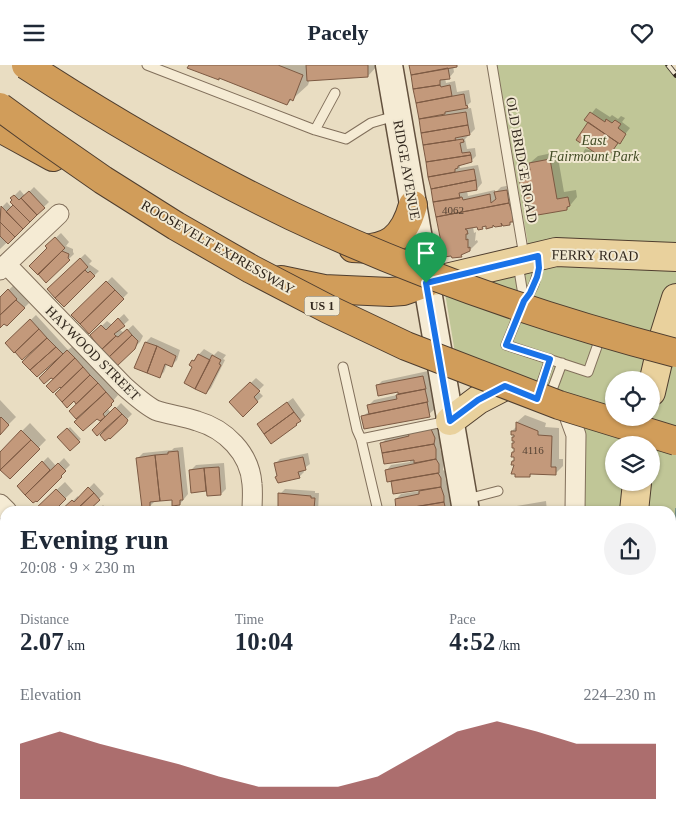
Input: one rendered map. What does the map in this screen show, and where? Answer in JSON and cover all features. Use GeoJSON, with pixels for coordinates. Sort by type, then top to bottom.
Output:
{"type":"FeatureCollection","features":[{"type":"Feature","properties":{"kind":"highway"},"geometry":{"type":"LineString","coordinates":[[26,65],[139,135],[207,172],[293,216],[374,252],[456,285],[536,313],[617,338],[676,353]]}},
{"type":"Feature","properties":{"kind":"highway"},"geometry":{"type":"LineString","coordinates":[[51,65],[124,123],[193,169],[260,206],[426,283]]}},
{"type":"Feature","properties":{"kind":"highway","name":"ROOSEVELT EXPRESSWAY"},"geometry":{"type":"LineString","coordinates":[[0,107],[103,180],[176,226],[251,269],[328,309],[406,346],[559,405],[676,441]]}},
{"type":"Feature","properties":{"kind":"highway"},"geometry":{"type":"LineString","coordinates":[[0,128],[315,301],[375,331],[439,358]]}},
{"type":"Feature","properties":{"kind":"highway"},"geometry":{"type":"LineString","coordinates":[[351,248],[376,247],[387,244],[397,238],[404,229],[413,205]]}},
{"type":"Feature","properties":{"kind":"highway"},"geometry":{"type":"LineString","coordinates":[[270,276],[306,287],[357,291],[403,291],[426,283]]}},
{"type":"Feature","properties":{"kind":"main road","name":"RIDGE AVENUE"},"geometry":{"type":"LineString","coordinates":[[389,65],[465,505]]}},
{"type":"Feature","properties":{"kind":"main road","name":"FERRY ROAD"},"geometry":{"type":"LineString","coordinates":[[426,283],[527,259],[566,252],[676,257]]}},
{"type":"Feature","properties":{"kind":"main road"},"geometry":{"type":"LineString","coordinates":[[656,371],[676,298]]}},
{"type":"Feature","properties":{"kind":"main road"},"geometry":{"type":"LineString","coordinates":[[439,358],[591,422],[644,434]]}},
{"type":"Feature","properties":{"kind":"main road"},"geometry":{"type":"LineString","coordinates":[[450,421],[478,400],[505,386]]}},
{"type":"Feature","properties":{"kind":"main road"},"geometry":{"type":"LineString","coordinates":[[635,506],[636,491]]}},
{"type":"Feature","properties":{"kind":"street"},"geometry":{"type":"LineString","coordinates":[[3,267],[59,214]]}},
{"type":"Feature","properties":{"kind":"street","name":"HAYWOOD STREET"},"geometry":{"type":"LineString","coordinates":[[3,267],[124,387],[145,404],[168,414],[213,427],[228,437],[240,450],[248,466],[252,483],[252,506]]}},
{"type":"Feature","properties":{"kind":"street"},"geometry":{"type":"LineString","coordinates":[[551,405],[576,435],[575,506]]}},
{"type":"Feature","properties":{"kind":"lane"},"geometry":{"type":"LineString","coordinates":[[146,65],[315,130],[346,139],[371,123],[398,116]]}},
{"type":"Feature","properties":{"kind":"lane","name":"OLD BRIDGE ROAD"},"geometry":{"type":"LineString","coordinates":[[492,65],[527,259],[522,282],[524,301]]}},
{"type":"Feature","properties":{"kind":"lane"},"geometry":{"type":"LineString","coordinates":[[315,130],[335,93]]}},
{"type":"Feature","properties":{"kind":"lane"},"geometry":{"type":"LineString","coordinates":[[524,301],[604,327],[588,372],[506,345],[524,301],[537,277],[539,268],[527,259]]}},
{"type":"Feature","properties":{"kind":"lane"},"geometry":{"type":"LineString","coordinates":[[550,359],[551,405]]}},
{"type":"Feature","properties":{"kind":"lane"},"geometry":{"type":"LineString","coordinates":[[551,405],[562,363]]}},
{"type":"Feature","properties":{"kind":"lane"},"geometry":{"type":"LineString","coordinates":[[343,367],[377,506]]}},
{"type":"Feature","properties":{"kind":"lane"},"geometry":{"type":"LineString","coordinates":[[361,439],[450,421]]}},
{"type":"Feature","properties":{"kind":"lane"},"geometry":{"type":"LineString","coordinates":[[465,505],[498,491]]}},
{"type":"Feature","properties":{"kind":"green space","name":"East Fairmount Park"},"geometry":{"type":"Polygon","coordinates":[[[496,65],[668,65],[676,75],[676,506],[581,506],[584,406],[455,353],[445,293],[532,266],[496,65]]]}},
{"type":"Feature","properties":{"kind":"building"},"geometry":{"type":"Polygon","coordinates":[[[189,65],[278,65],[303,75],[293,101],[290,99],[287,105],[219,78],[219,80],[187,68],[189,65]]]}},
{"type":"Feature","properties":{"kind":"building"},"geometry":{"type":"Polygon","coordinates":[[[306,65],[368,65],[368,77],[307,81],[306,65]]]}},
{"type":"Feature","properties":{"kind":"building"},"geometry":{"type":"Polygon","coordinates":[[[409,65],[457,65],[457,67],[411,75],[409,65]]]}},
{"type":"Feature","properties":{"kind":"building"},"geometry":{"type":"Polygon","coordinates":[[[448,68],[450,79],[440,80],[440,85],[413,89],[411,75],[448,68]]]}},
{"type":"Feature","properties":{"kind":"building"},"geometry":{"type":"Polygon","coordinates":[[[440,85],[441,87],[450,85],[452,96],[416,103],[413,89],[440,85]]]}},
{"type":"Feature","properties":{"kind":"building"},"geometry":{"type":"Polygon","coordinates":[[[464,94],[468,108],[419,119],[416,103],[464,94]]]}},
{"type":"Feature","properties":{"kind":"building"},"geometry":{"type":"Polygon","coordinates":[[[466,112],[468,125],[421,133],[419,119],[466,112]]]}},
{"type":"Feature","properties":{"kind":"building"},"geometry":{"type":"Polygon","coordinates":[[[590,112],[605,122],[606,119],[612,123],[615,120],[621,124],[618,128],[626,134],[620,144],[584,120],[590,112]]]}},
{"type":"Feature","properties":{"kind":"building"},"geometry":{"type":"Polygon","coordinates":[[[588,122],[618,143],[606,160],[576,140],[588,122]]]}},
{"type":"Feature","properties":{"kind":"building"},"geometry":{"type":"Polygon","coordinates":[[[468,125],[470,135],[455,138],[456,140],[423,145],[421,133],[468,125]]]}},
{"type":"Feature","properties":{"kind":"building"},"geometry":{"type":"Polygon","coordinates":[[[463,139],[464,142],[460,143],[462,153],[470,152],[471,155],[426,162],[423,145],[463,139]]]}},
{"type":"Feature","properties":{"kind":"building"},"geometry":{"type":"Polygon","coordinates":[[[471,155],[472,162],[458,166],[455,172],[428,177],[426,162],[471,155]]]}},
{"type":"Feature","properties":{"kind":"building"},"geometry":{"type":"Polygon","coordinates":[[[550,159],[557,199],[568,197],[570,206],[567,207],[567,210],[526,217],[518,172],[530,170],[529,163],[550,159]]]}},
{"type":"Feature","properties":{"kind":"building"},"geometry":{"type":"Polygon","coordinates":[[[474,169],[476,180],[431,189],[428,177],[474,169]]]}},
{"type":"Feature","properties":{"kind":"building"},"geometry":{"type":"Polygon","coordinates":[[[476,180],[477,190],[459,193],[460,198],[433,202],[431,189],[476,180]]]}},
{"type":"Feature","properties":{"kind":"building"},"geometry":{"type":"Polygon","coordinates":[[[507,190],[509,203],[436,217],[433,202],[462,197],[463,200],[490,194],[491,203],[496,199],[494,192],[507,190]]]}},
{"type":"Feature","properties":{"kind":"building"},"geometry":{"type":"Polygon","coordinates":[[[29,191],[45,208],[37,215],[21,198],[29,191]]]}},
{"type":"Feature","properties":{"kind":"building"},"geometry":{"type":"Polygon","coordinates":[[[14,195],[19,200],[21,198],[37,215],[30,222],[10,202],[12,200],[10,198],[14,195]]]}},
{"type":"Feature","properties":{"kind":"building"},"geometry":{"type":"Polygon","coordinates":[[[509,203],[513,216],[513,222],[510,222],[510,225],[503,226],[501,223],[502,226],[495,227],[493,225],[493,227],[486,229],[486,226],[478,230],[477,227],[465,229],[468,234],[466,234],[466,240],[468,239],[470,251],[461,255],[462,257],[444,257],[436,217],[509,203]]]}},
{"type":"Feature","properties":{"kind":"building"},"geometry":{"type":"Polygon","coordinates":[[[13,205],[30,222],[23,229],[6,212],[13,205]]]}},
{"type":"Feature","properties":{"kind":"building"},"geometry":{"type":"Polygon","coordinates":[[[1,206],[23,229],[15,237],[0,222],[1,206]]]}},
{"type":"Feature","properties":{"kind":"building"},"geometry":{"type":"Polygon","coordinates":[[[0,222],[15,237],[8,244],[0,236],[0,222]]]}},
{"type":"Feature","properties":{"kind":"building"},"geometry":{"type":"Polygon","coordinates":[[[55,237],[65,248],[38,275],[29,266],[55,237]]]}},
{"type":"Feature","properties":{"kind":"building"},"geometry":{"type":"Polygon","coordinates":[[[62,251],[69,254],[68,258],[70,260],[46,283],[38,274],[62,251]]]}},
{"type":"Feature","properties":{"kind":"building"},"geometry":{"type":"Polygon","coordinates":[[[80,258],[88,267],[55,298],[47,289],[80,258]]]}},
{"type":"Feature","properties":{"kind":"building"},"geometry":{"type":"Polygon","coordinates":[[[85,270],[88,273],[90,271],[95,276],[64,307],[55,298],[85,270]]]}},
{"type":"Feature","properties":{"kind":"building"},"geometry":{"type":"Polygon","coordinates":[[[106,281],[115,290],[80,324],[71,315],[106,281]]]}},
{"type":"Feature","properties":{"kind":"building"},"geometry":{"type":"Polygon","coordinates":[[[8,289],[17,299],[0,315],[0,297],[8,289]]]}},
{"type":"Feature","properties":{"kind":"building"},"geometry":{"type":"Polygon","coordinates":[[[115,290],[124,299],[89,334],[80,324],[115,290]]]}},
{"type":"Feature","properties":{"kind":"building"},"geometry":{"type":"Polygon","coordinates":[[[16,300],[25,308],[7,326],[4,324],[0,328],[0,315],[16,300]]]}},
{"type":"Feature","properties":{"kind":"building"},"geometry":{"type":"Polygon","coordinates":[[[118,318],[125,326],[114,334],[116,336],[101,350],[90,335],[101,325],[106,330],[118,318]]]}},
{"type":"Feature","properties":{"kind":"building"},"geometry":{"type":"Polygon","coordinates":[[[30,319],[39,329],[14,353],[5,343],[30,319]]]}},
{"type":"Feature","properties":{"kind":"building"},"geometry":{"type":"Polygon","coordinates":[[[39,329],[47,338],[22,360],[15,352],[39,329]]]}},
{"type":"Feature","properties":{"kind":"building"},"geometry":{"type":"Polygon","coordinates":[[[127,329],[132,335],[109,357],[101,350],[116,336],[118,337],[127,329]]]}},
{"type":"Feature","properties":{"kind":"building"},"geometry":{"type":"Polygon","coordinates":[[[132,335],[138,341],[135,349],[117,366],[109,357],[132,335]]]}},
{"type":"Feature","properties":{"kind":"building"},"geometry":{"type":"Polygon","coordinates":[[[47,338],[56,347],[30,370],[22,362],[47,338]]]}},
{"type":"Feature","properties":{"kind":"building"},"geometry":{"type":"Polygon","coordinates":[[[145,342],[157,346],[147,373],[134,368],[145,342]]]}},
{"type":"Feature","properties":{"kind":"building"},"geometry":{"type":"Polygon","coordinates":[[[157,346],[176,356],[172,367],[165,364],[160,378],[147,373],[157,346]]]}},
{"type":"Feature","properties":{"kind":"building"},"geometry":{"type":"Polygon","coordinates":[[[56,347],[63,354],[37,377],[30,370],[56,347]]]}},
{"type":"Feature","properties":{"kind":"building"},"geometry":{"type":"Polygon","coordinates":[[[67,350],[75,358],[53,379],[51,378],[44,384],[39,378],[67,350]]]}},
{"type":"Feature","properties":{"kind":"building"},"geometry":{"type":"Polygon","coordinates":[[[198,354],[210,360],[195,389],[184,383],[192,367],[189,365],[198,354]]]}},
{"type":"Feature","properties":{"kind":"building"},"geometry":{"type":"Polygon","coordinates":[[[212,355],[221,360],[219,364],[221,365],[206,394],[195,389],[212,355]]]}},
{"type":"Feature","properties":{"kind":"building"},"geometry":{"type":"Polygon","coordinates":[[[75,358],[83,367],[53,393],[46,386],[75,358]]]}},
{"type":"Feature","properties":{"kind":"building"},"geometry":{"type":"Polygon","coordinates":[[[83,367],[90,375],[62,402],[55,394],[83,367]]]}},
{"type":"Feature","properties":{"kind":"building"},"geometry":{"type":"Polygon","coordinates":[[[90,375],[98,383],[76,404],[74,401],[67,408],[62,402],[90,375]]]}},
{"type":"Feature","properties":{"kind":"building"},"geometry":{"type":"Polygon","coordinates":[[[423,376],[426,389],[378,396],[376,385],[423,376]]]}},
{"type":"Feature","properties":{"kind":"building"},"geometry":{"type":"Polygon","coordinates":[[[250,382],[260,391],[254,397],[258,402],[243,417],[229,402],[250,382]]]}},
{"type":"Feature","properties":{"kind":"building"},"geometry":{"type":"Polygon","coordinates":[[[98,383],[106,392],[76,419],[69,411],[98,383]]]}},
{"type":"Feature","properties":{"kind":"building"},"geometry":{"type":"Polygon","coordinates":[[[425,389],[428,402],[369,414],[367,405],[397,399],[396,395],[425,389]]]}},
{"type":"Feature","properties":{"kind":"building"},"geometry":{"type":"Polygon","coordinates":[[[106,392],[114,401],[103,414],[105,417],[100,421],[97,419],[83,431],[74,422],[106,392]]]}},
{"type":"Feature","properties":{"kind":"building"},"geometry":{"type":"Polygon","coordinates":[[[287,402],[294,412],[264,434],[257,424],[287,402]]]}},
{"type":"Feature","properties":{"kind":"building"},"geometry":{"type":"Polygon","coordinates":[[[427,402],[430,417],[364,429],[361,416],[427,402]]]}},
{"type":"Feature","properties":{"kind":"building"},"geometry":{"type":"Polygon","coordinates":[[[115,407],[122,414],[97,436],[92,430],[115,407]]]}},
{"type":"Feature","properties":{"kind":"building"},"geometry":{"type":"Polygon","coordinates":[[[294,412],[301,421],[271,444],[264,434],[294,412]]]}},
{"type":"Feature","properties":{"kind":"building"},"geometry":{"type":"Polygon","coordinates":[[[122,414],[128,420],[126,424],[110,439],[105,441],[100,435],[122,414]]]}},
{"type":"Feature","properties":{"kind":"building"},"geometry":{"type":"Polygon","coordinates":[[[0,418],[9,425],[0,435],[0,418]]]}},
{"type":"Feature","properties":{"kind":"building"},"geometry":{"type":"Polygon","coordinates":[[[516,422],[538,431],[538,435],[552,436],[551,467],[556,467],[556,475],[530,474],[530,477],[515,477],[515,474],[511,474],[514,465],[511,465],[514,457],[511,457],[512,452],[514,452],[512,437],[514,435],[511,435],[511,431],[516,431],[516,422]]]}},
{"type":"Feature","properties":{"kind":"building"},"geometry":{"type":"Polygon","coordinates":[[[67,428],[80,442],[70,451],[57,437],[67,428]]]}},
{"type":"Feature","properties":{"kind":"building"},"geometry":{"type":"Polygon","coordinates":[[[431,429],[435,438],[434,444],[382,453],[380,443],[409,436],[408,433],[431,429]]]}},
{"type":"Feature","properties":{"kind":"building"},"geometry":{"type":"Polygon","coordinates":[[[21,430],[31,440],[0,470],[0,452],[21,430]]]}},
{"type":"Feature","properties":{"kind":"building"},"geometry":{"type":"Polygon","coordinates":[[[31,440],[40,449],[10,479],[0,470],[31,440]]]}},
{"type":"Feature","properties":{"kind":"building"},"geometry":{"type":"Polygon","coordinates":[[[434,444],[436,459],[414,463],[414,460],[384,464],[382,453],[434,444]]]}},
{"type":"Feature","properties":{"kind":"building"},"geometry":{"type":"Polygon","coordinates":[[[178,451],[183,500],[180,500],[180,505],[172,506],[172,500],[160,501],[155,455],[178,451]]]}},
{"type":"Feature","properties":{"kind":"building"},"geometry":{"type":"Polygon","coordinates":[[[155,455],[160,501],[150,502],[150,506],[142,506],[136,458],[155,455]]]}},
{"type":"Feature","properties":{"kind":"building"},"geometry":{"type":"Polygon","coordinates":[[[303,457],[306,470],[298,472],[300,478],[278,483],[275,477],[277,476],[274,463],[303,457]]]}},
{"type":"Feature","properties":{"kind":"building"},"geometry":{"type":"Polygon","coordinates":[[[436,459],[439,464],[439,473],[387,482],[385,470],[436,459]]]}},
{"type":"Feature","properties":{"kind":"building"},"geometry":{"type":"Polygon","coordinates":[[[42,461],[50,470],[25,495],[17,486],[42,461]]]}},
{"type":"Feature","properties":{"kind":"building"},"geometry":{"type":"Polygon","coordinates":[[[58,463],[66,471],[37,502],[33,503],[25,495],[58,463]]]}},
{"type":"Feature","properties":{"kind":"building"},"geometry":{"type":"Polygon","coordinates":[[[219,467],[221,495],[207,496],[204,468],[219,467]]]}},
{"type":"Feature","properties":{"kind":"building"},"geometry":{"type":"Polygon","coordinates":[[[204,468],[206,491],[191,493],[189,470],[204,468]]]}},
{"type":"Feature","properties":{"kind":"building"},"geometry":{"type":"Polygon","coordinates":[[[438,473],[441,478],[441,487],[393,494],[391,481],[438,473]]]}},
{"type":"Feature","properties":{"kind":"building"},"geometry":{"type":"Polygon","coordinates":[[[88,487],[94,493],[80,506],[65,506],[72,500],[74,502],[88,487]]]}},
{"type":"Feature","properties":{"kind":"building"},"geometry":{"type":"Polygon","coordinates":[[[441,487],[444,502],[420,506],[396,506],[395,499],[419,494],[419,491],[441,487]]]}},
{"type":"Feature","properties":{"kind":"building"},"geometry":{"type":"Polygon","coordinates":[[[56,489],[66,499],[59,506],[38,506],[56,489]]]}},
{"type":"Feature","properties":{"kind":"building"},"geometry":{"type":"Polygon","coordinates":[[[94,493],[100,500],[93,506],[80,506],[94,493]]]}},
{"type":"Feature","properties":{"kind":"building"},"geometry":{"type":"Polygon","coordinates":[[[278,493],[315,498],[314,506],[278,506],[278,493]]]}},
{"type":"Feature","properties":{"kind":"building"},"geometry":{"type":"Polygon","coordinates":[[[444,502],[445,506],[420,506],[444,502]]]}},
{"type":"Feature","properties":{"kind":"railway"},"geometry":{"type":"LineString","coordinates":[[668,65],[676,75]]}},
{"type":"Feature","properties":{"kind":"route"},"geometry":{"type":"LineString","coordinates":[[538,256],[539,268],[537,277],[524,301],[506,345],[550,359],[537,399],[505,386],[468,406],[450,421],[426,283],[538,256]]}}]}
